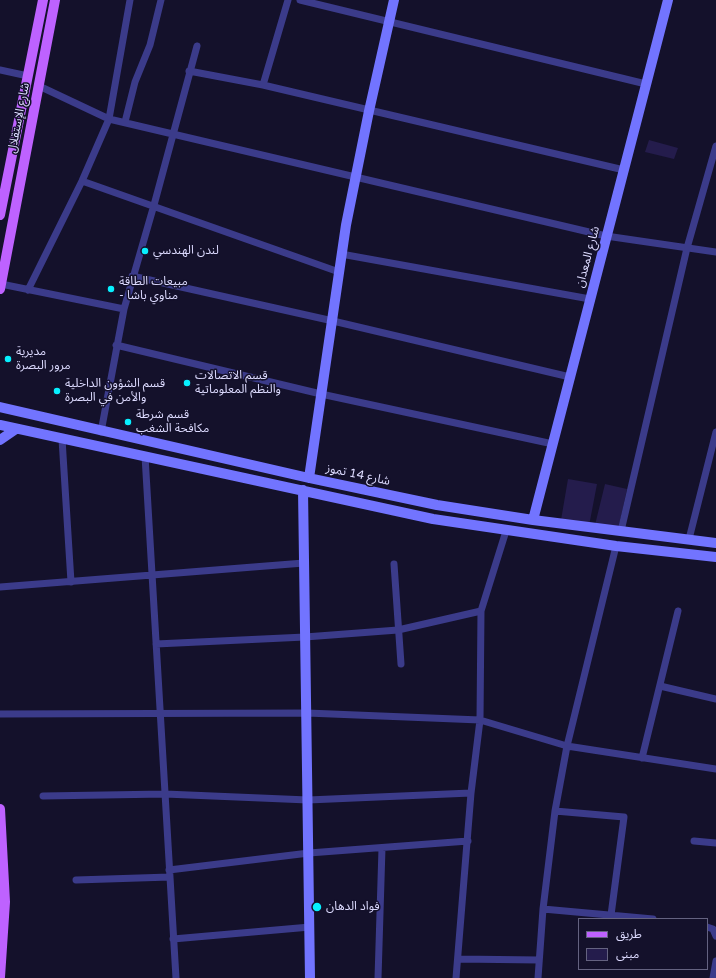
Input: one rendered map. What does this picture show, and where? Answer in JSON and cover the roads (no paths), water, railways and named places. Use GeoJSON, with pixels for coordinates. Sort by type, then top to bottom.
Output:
{"type":"FeatureCollection","features":[{"type":"Feature","properties":{"kind":"main road","name":"شارع الإستقلال"},"geometry":{"type":"LineString","coordinates":[[0,215],[43,0]]}},
{"type":"Feature","properties":{"kind":"main road","name":"شارع الإستقلال"},"geometry":{"type":"LineString","coordinates":[[0,287],[55,0]]}},
{"type":"Feature","properties":{"kind":"main road"},"geometry":{"type":"LineString","coordinates":[[0,810],[5,902],[0,977]]}},
{"type":"Feature","properties":{"kind":"street"},"geometry":{"type":"LineString","coordinates":[[28,290],[82,181],[109,119],[130,0]]}},
{"type":"Feature","properties":{"kind":"street"},"geometry":{"type":"LineString","coordinates":[[125,122],[135,82],[150,45],[161,0]]}},
{"type":"Feature","properties":{"kind":"street"},"geometry":{"type":"LineString","coordinates":[[264,85],[288,0]]}},
{"type":"Feature","properties":{"kind":"street"},"geometry":{"type":"LineString","coordinates":[[300,0],[646,84]]}},
{"type":"Feature","properties":{"kind":"street"},"geometry":{"type":"LineString","coordinates":[[309,478],[339,272],[355,177],[368,111],[394,0]]}},
{"type":"Feature","properties":{"kind":"street","name":"شارع المعدان"},"geometry":{"type":"LineString","coordinates":[[533,520],[668,0]]}},
{"type":"Feature","properties":{"kind":"street"},"geometry":{"type":"LineString","coordinates":[[101,432],[116,345],[132,276],[154,205],[197,46]]}},
{"type":"Feature","properties":{"kind":"street"},"geometry":{"type":"LineString","coordinates":[[0,70],[28,76]]}},
{"type":"Feature","properties":{"kind":"street"},"geometry":{"type":"LineString","coordinates":[[189,71],[264,85],[368,111],[624,170]]}},
{"type":"Feature","properties":{"kind":"street"},"geometry":{"type":"LineString","coordinates":[[39,86],[109,119],[606,236],[716,252]]}},
{"type":"Feature","properties":{"kind":"street"},"geometry":{"type":"LineString","coordinates":[[621,531],[687,248],[716,146]]}},
{"type":"Feature","properties":{"kind":"street"},"geometry":{"type":"LineString","coordinates":[[82,181],[154,205],[339,272]]}},
{"type":"Feature","properties":{"kind":"street"},"geometry":{"type":"LineString","coordinates":[[342,254],[590,299]]}},
{"type":"Feature","properties":{"kind":"street"},"geometry":{"type":"LineString","coordinates":[[132,276],[333,321],[570,377]]}},
{"type":"Feature","properties":{"kind":"street"},"geometry":{"type":"LineString","coordinates":[[0,287],[28,290],[124,309]]}},
{"type":"Feature","properties":{"kind":"street"},"geometry":{"type":"LineString","coordinates":[[116,345],[321,394],[553,444]]}},
{"type":"Feature","properties":{"kind":"street","name":"شارع 14 تموز"},"geometry":{"type":"LineString","coordinates":[[0,407],[101,432],[437,505],[533,520],[716,543]]}},
{"type":"Feature","properties":{"kind":"street"},"geometry":{"type":"LineString","coordinates":[[0,425],[433,519],[506,531],[616,546],[716,557]]}},
{"type":"Feature","properties":{"kind":"street"},"geometry":{"type":"LineString","coordinates":[[0,440],[16,429]]}},
{"type":"Feature","properties":{"kind":"street"},"geometry":{"type":"LineString","coordinates":[[689,539],[716,432]]}},
{"type":"Feature","properties":{"kind":"street"},"geometry":{"type":"LineString","coordinates":[[62,438],[71,582]]}},
{"type":"Feature","properties":{"kind":"street"},"geometry":{"type":"LineString","coordinates":[[145,456],[176,978]]}},
{"type":"Feature","properties":{"kind":"street"},"geometry":{"type":"LineString","coordinates":[[303,490],[310,978]]}},
{"type":"Feature","properties":{"kind":"street"},"geometry":{"type":"LineString","coordinates":[[456,978],[480,720],[481,611],[506,531]]}},
{"type":"Feature","properties":{"kind":"street"},"geometry":{"type":"LineString","coordinates":[[538,978],[543,909],[555,811],[567,746],[616,546]]}},
{"type":"Feature","properties":{"kind":"street"},"geometry":{"type":"LineString","coordinates":[[0,588],[304,563]]}},
{"type":"Feature","properties":{"kind":"street"},"geometry":{"type":"LineString","coordinates":[[394,564],[401,664]]}},
{"type":"Feature","properties":{"kind":"street"},"geometry":{"type":"LineString","coordinates":[[156,644],[305,637],[398,630],[481,611]]}},
{"type":"Feature","properties":{"kind":"street"},"geometry":{"type":"LineString","coordinates":[[642,758],[678,611]]}},
{"type":"Feature","properties":{"kind":"street"},"geometry":{"type":"LineString","coordinates":[[660,686],[716,699]]}},
{"type":"Feature","properties":{"kind":"street"},"geometry":{"type":"LineString","coordinates":[[0,714],[160,715],[307,713],[480,720],[567,746],[716,769]]}},
{"type":"Feature","properties":{"kind":"street"},"geometry":{"type":"LineString","coordinates":[[43,796],[165,794],[308,800],[472,794]]}},
{"type":"Feature","properties":{"kind":"street"},"geometry":{"type":"LineString","coordinates":[[555,811],[624,818],[612,915]]}},
{"type":"Feature","properties":{"kind":"street"},"geometry":{"type":"LineString","coordinates":[[76,880],[169,873],[309,854],[468,840]]}},
{"type":"Feature","properties":{"kind":"street"},"geometry":{"type":"LineString","coordinates":[[694,841],[716,843]]}},
{"type":"Feature","properties":{"kind":"street"},"geometry":{"type":"LineString","coordinates":[[378,978],[382,848]]}},
{"type":"Feature","properties":{"kind":"street"},"geometry":{"type":"LineString","coordinates":[[543,909],[644,918]]}},
{"type":"Feature","properties":{"kind":"street"},"geometry":{"type":"LineString","coordinates":[[708,927],[713,929],[716,936]]}},
{"type":"Feature","properties":{"kind":"street"},"geometry":{"type":"LineString","coordinates":[[173,939],[310,928]]}},
{"type":"Feature","properties":{"kind":"street"},"geometry":{"type":"LineString","coordinates":[[458,959],[539,960]]}},
{"type":"Feature","properties":{"kind":"street"},"geometry":{"type":"LineString","coordinates":[[714,978],[716,961]]}},
{"type":"Feature","properties":{"kind":"place","name":"لندن الهندسي"},"geometry":{"type":"Point","coordinates":[145,251]}},
{"type":"Feature","properties":{"kind":"place","name":"مبيعات الطاقة - مناوي باشا"},"geometry":{"type":"Point","coordinates":[111,289]}},
{"type":"Feature","properties":{"kind":"place","name":"مديرية مرور البصرة"},"geometry":{"type":"Point","coordinates":[8,359]}},
{"type":"Feature","properties":{"kind":"place","name":"قسم الاتصالات والنظم المعلوماتية"},"geometry":{"type":"Point","coordinates":[187,383]}},
{"type":"Feature","properties":{"kind":"place","name":"قسم الشؤون الداخلية والأمن في البصرة"},"geometry":{"type":"Point","coordinates":[57,391]}},
{"type":"Feature","properties":{"kind":"place","name":"قسم شرطة مكافحة الشغب"},"geometry":{"type":"Point","coordinates":[128,422]}},
{"type":"Feature","properties":{"kind":"place","name":"فواد الدهان"},"geometry":{"type":"Point","coordinates":[317,907]}}]}
